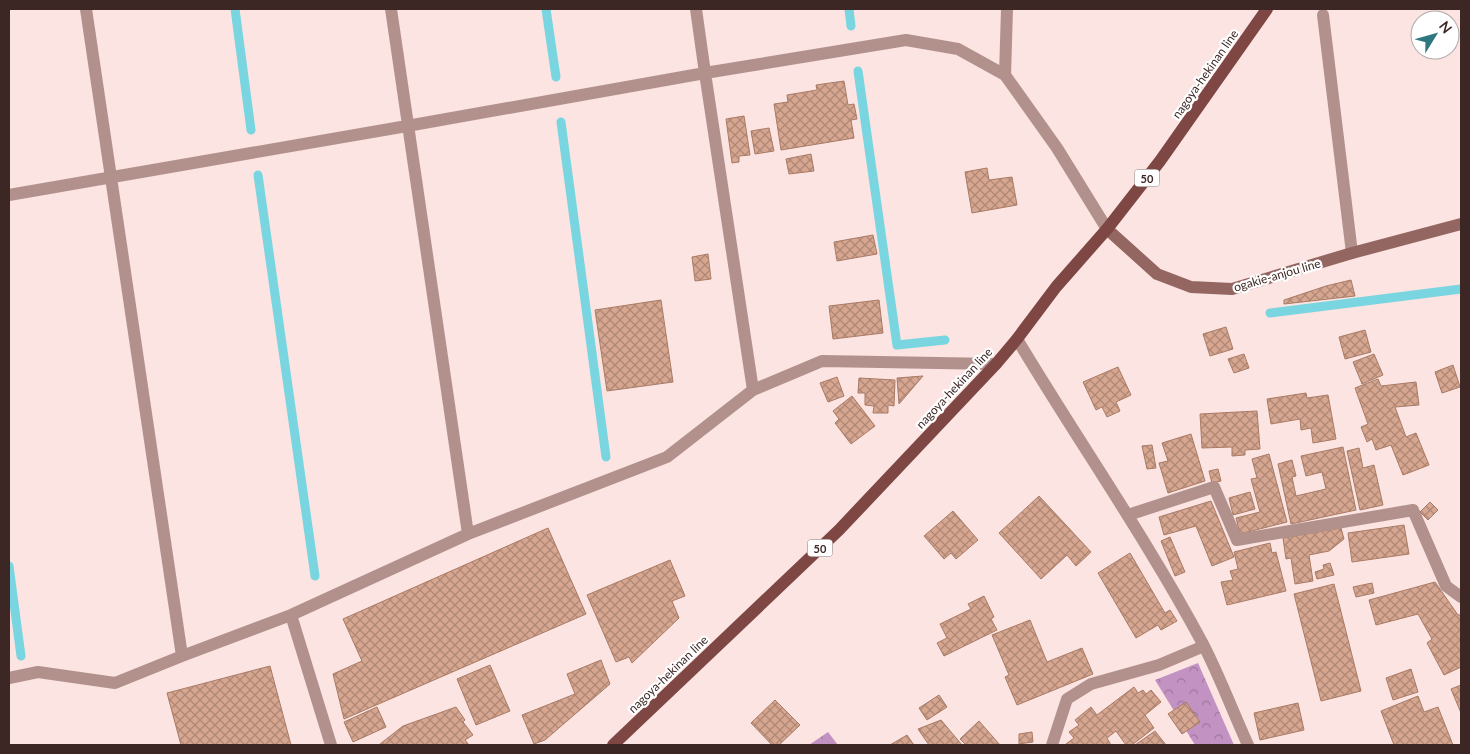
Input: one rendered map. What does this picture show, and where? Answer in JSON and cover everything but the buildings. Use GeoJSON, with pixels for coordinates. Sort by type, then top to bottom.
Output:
{"type":"FeatureCollection","features":[{"type":"Feature","properties":{"kind":"main road","name":"nagoya-hekinan line"},"geometry":{"type":"LineString","coordinates":[[613,745],[839,530],[996,364],[1056,287],[1107,229],[1160,161],[1267,9]]}},
{"type":"Feature","properties":{"kind":"main road","name":"ogakie-anjou line"},"geometry":{"type":"LineString","coordinates":[[1107,229],[1157,274],[1191,286],[1232,290],[1352,253],[1461,224]]}},
{"type":"Feature","properties":{"kind":"street"},"geometry":{"type":"LineString","coordinates":[[86,9],[182,656]]}},
{"type":"Feature","properties":{"kind":"street"},"geometry":{"type":"LineString","coordinates":[[391,9],[468,534]]}},
{"type":"Feature","properties":{"kind":"street"},"geometry":{"type":"LineString","coordinates":[[696,9],[753,390]]}},
{"type":"Feature","properties":{"kind":"street"},"geometry":{"type":"LineString","coordinates":[[1005,75],[1007,9]]}},
{"type":"Feature","properties":{"kind":"street"},"geometry":{"type":"LineString","coordinates":[[1323,15],[1352,253]]}},
{"type":"Feature","properties":{"kind":"street"},"geometry":{"type":"LineString","coordinates":[[9,195],[705,73],[906,40],[958,49],[1005,75],[1057,148],[1107,229]]}},
{"type":"Feature","properties":{"kind":"street"},"geometry":{"type":"LineString","coordinates":[[1017,339],[1158,563],[1204,646],[1248,745]]}},
{"type":"Feature","properties":{"kind":"street"},"geometry":{"type":"LineString","coordinates":[[9,678],[38,672],[115,683],[291,615],[468,534],[667,457],[753,390],[822,361],[996,364]]}},
{"type":"Feature","properties":{"kind":"street"},"geometry":{"type":"LineString","coordinates":[[1128,515],[1214,487],[1237,540],[1413,510],[1446,586],[1461,597]]}},
{"type":"Feature","properties":{"kind":"street"},"geometry":{"type":"LineString","coordinates":[[291,615],[331,745]]}},
{"type":"Feature","properties":{"kind":"street"},"geometry":{"type":"LineString","coordinates":[[1052,745],[1067,699],[1091,684],[1159,665],[1204,646]]}},
{"type":"Feature","properties":{"kind":"green space"},"geometry":{"type":"Polygon","coordinates":[[[1198,663],[1234,745],[1195,745],[1155,680],[1198,663]]]}},
{"type":"Feature","properties":{"kind":"green space"},"geometry":{"type":"Polygon","coordinates":[[[828,732],[838,745],[809,745],[828,732]]]}},
{"type":"Feature","properties":{"kind":"waterway"},"geometry":{"type":"LineString","coordinates":[[235,9],[251,130]]}},
{"type":"Feature","properties":{"kind":"waterway"},"geometry":{"type":"LineString","coordinates":[[546,9],[556,77]]}},
{"type":"Feature","properties":{"kind":"waterway"},"geometry":{"type":"LineString","coordinates":[[849,9],[851,26]]}},
{"type":"Feature","properties":{"kind":"waterway"},"geometry":{"type":"LineString","coordinates":[[858,71],[897,345],[945,340]]}},
{"type":"Feature","properties":{"kind":"waterway"},"geometry":{"type":"LineString","coordinates":[[561,122],[606,457]]}},
{"type":"Feature","properties":{"kind":"waterway"},"geometry":{"type":"LineString","coordinates":[[258,175],[315,576]]}},
{"type":"Feature","properties":{"kind":"waterway"},"geometry":{"type":"LineString","coordinates":[[1270,313],[1461,289]]}},
{"type":"Feature","properties":{"kind":"waterway"},"geometry":{"type":"LineString","coordinates":[[9,566],[21,656]]}}]}
